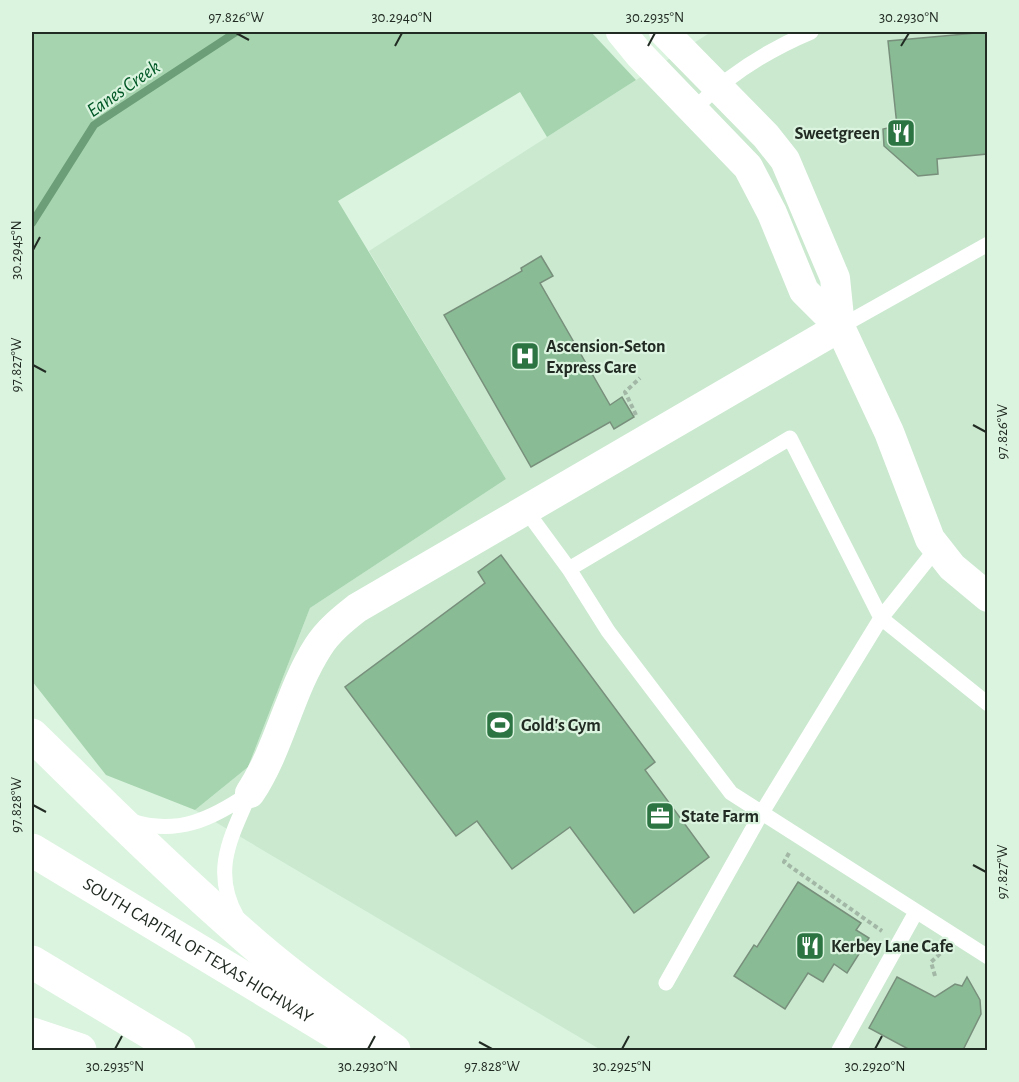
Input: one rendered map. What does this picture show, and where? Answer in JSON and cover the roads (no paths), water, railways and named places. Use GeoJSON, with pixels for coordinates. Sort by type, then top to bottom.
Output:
{"type":"FeatureCollection","features":[{"type":"Feature","properties":{"kind":"highway"},"geometry":{"type":"LineString","coordinates":[[32,735],[181,880],[257,947],[394,1050]]}},
{"type":"Feature","properties":{"kind":"highway","name":"SOUTH CAPITAL OF TEXAS HIGHWAY"},"geometry":{"type":"LineString","coordinates":[[32,850],[364,1050]]}},
{"type":"Feature","properties":{"kind":"highway"},"geometry":{"type":"LineString","coordinates":[[32,962],[179,1050]]}},
{"type":"Feature","properties":{"kind":"highway"},"geometry":{"type":"LineString","coordinates":[[32,1034],[80,1050]]}},
{"type":"Feature","properties":{"kind":"street"},"geometry":{"type":"LineString","coordinates":[[621,32],[639,54],[748,167],[772,213],[804,291],[840,327]]}},
{"type":"Feature","properties":{"kind":"street"},"geometry":{"type":"LineString","coordinates":[[664,32],[766,136],[792,173],[835,278],[840,327],[889,432],[925,529],[936,549],[952,567],[987,597]]}},
{"type":"Feature","properties":{"kind":"street"},"geometry":{"type":"LineString","coordinates":[[250,793],[268,761],[302,677],[330,632],[357,608],[384,590],[840,327]]}},
{"type":"Feature","properties":{"kind":"lane"},"geometry":{"type":"LineString","coordinates":[[693,110],[717,86],[794,39],[811,32]]}},
{"type":"Feature","properties":{"kind":"lane"},"geometry":{"type":"LineString","coordinates":[[840,327],[987,244]]}},
{"type":"Feature","properties":{"kind":"lane"},"geometry":{"type":"LineString","coordinates":[[569,569],[790,438],[881,618],[987,704]]}},
{"type":"Feature","properties":{"kind":"lane"},"geometry":{"type":"LineString","coordinates":[[525,509],[569,569],[608,631],[731,793],[987,957]]}},
{"type":"Feature","properties":{"kind":"lane"},"geometry":{"type":"LineString","coordinates":[[666,983],[761,814],[881,618],[936,549]]}},
{"type":"Feature","properties":{"kind":"lane"},"geometry":{"type":"LineString","coordinates":[[111,812],[146,826],[175,827],[201,821],[250,793]]}},
{"type":"Feature","properties":{"kind":"lane"},"geometry":{"type":"LineString","coordinates":[[250,793],[234,828],[223,873],[232,907],[257,947]]}},
{"type":"Feature","properties":{"kind":"lane"},"geometry":{"type":"LineString","coordinates":[[839,1050],[916,912]]}},
{"type":"Feature","properties":{"kind":"waterway","name":"Eanes Creek"},"geometry":{"type":"LineString","coordinates":[[32,223],[94,125],[236,32]]}},
{"type":"Feature","properties":{"kind":"place","name":"Sweetgreen"},"geometry":{"type":"Point","coordinates":[901,133]}},
{"type":"Feature","properties":{"kind":"place","name":"Ascension-Seton Express Care"},"geometry":{"type":"Point","coordinates":[525,356]}},
{"type":"Feature","properties":{"kind":"place","name":"Gold's Gym"},"geometry":{"type":"Point","coordinates":[500,725]}},
{"type":"Feature","properties":{"kind":"place","name":"State Farm"},"geometry":{"type":"Point","coordinates":[660,816]}},
{"type":"Feature","properties":{"kind":"place","name":"Kerbey Lane Cafe"},"geometry":{"type":"Point","coordinates":[810,946]}}]}
